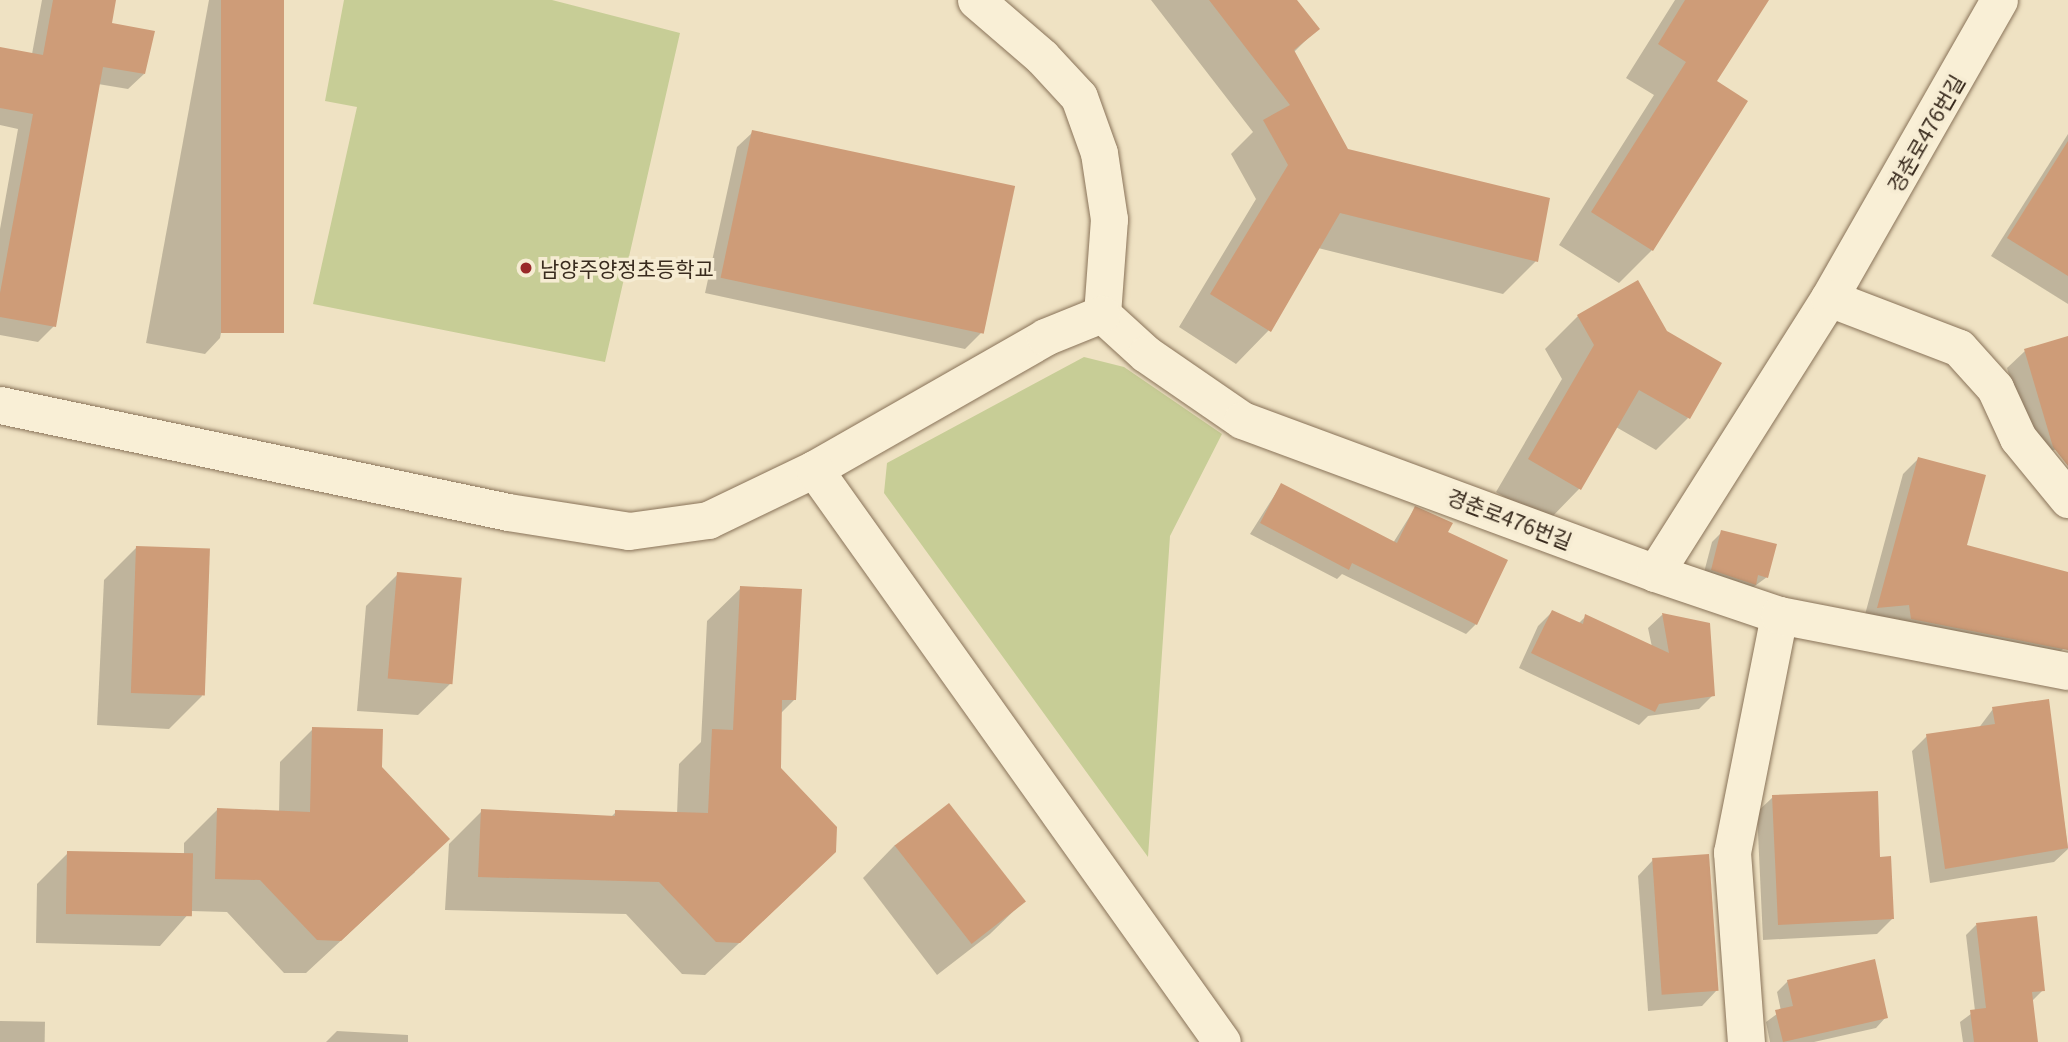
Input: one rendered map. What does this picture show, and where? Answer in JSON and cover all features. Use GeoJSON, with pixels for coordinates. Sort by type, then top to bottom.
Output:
{"type":"FeatureCollection","features":[{"type":"Feature","properties":{"kind":"street"},"geometry":{"type":"LineString","coordinates":[[0,405],[508,512],[629,531],[709,520],[814,469],[1045,337],[1102,314],[1109,219],[1099,153],[1079,97],[1042,57],[976,0]]}},
{"type":"Feature","properties":{"kind":"street","name":"경춘로476번길"},"geometry":{"type":"LineString","coordinates":[[1102,314],[1146,354],[1242,420],[1656,573],[1829,298],[1998,0]]}},
{"type":"Feature","properties":{"kind":"street"},"geometry":{"type":"LineString","coordinates":[[1829,298],[1959,348],[1995,388],[2018,438],[2068,499]]}},
{"type":"Feature","properties":{"kind":"street"},"geometry":{"type":"LineString","coordinates":[[814,469],[1222,1042]]}},
{"type":"Feature","properties":{"kind":"street"},"geometry":{"type":"LineString","coordinates":[[1656,573],[1779,615],[2068,671]]}},
{"type":"Feature","properties":{"kind":"street"},"geometry":{"type":"LineString","coordinates":[[1746,1042],[1732,852],[1779,615]]}},
{"type":"Feature","properties":{"kind":"green space"},"geometry":{"type":"Polygon","coordinates":[[[344,0],[552,0],[680,33],[605,362],[313,304],[357,107],[325,101],[344,0]]]}},
{"type":"Feature","properties":{"kind":"green space"},"geometry":{"type":"Polygon","coordinates":[[[1084,357],[1124,367],[1222,434],[1170,536],[1148,857],[884,493],[887,463],[1084,357]]]}},
{"type":"Feature","properties":{"kind":"building"},"geometry":{"type":"Polygon","coordinates":[[[53,0],[116,0],[112,23],[155,31],[145,74],[103,67],[56,327],[0,317],[0,293],[33,114],[0,108],[0,47],[43,55],[53,0]]]}},
{"type":"Feature","properties":{"kind":"building"},"geometry":{"type":"Polygon","coordinates":[[[221,0],[284,0],[284,333],[221,333],[221,0]]]}},
{"type":"Feature","properties":{"kind":"building"},"geometry":{"type":"Polygon","coordinates":[[[1209,0],[1297,0],[1320,29],[1294,50],[1348,149],[1550,198],[1538,262],[1340,213],[1271,332],[1210,294],[1288,165],[1263,120],[1290,105],[1209,0]]]}},
{"type":"Feature","properties":{"kind":"building"},"geometry":{"type":"Polygon","coordinates":[[[1685,0],[1769,0],[1717,81],[1748,101],[1653,251],[1591,212],[1686,62],[1658,44],[1685,0]]]}},
{"type":"Feature","properties":{"kind":"building"},"geometry":{"type":"Polygon","coordinates":[[[752,130],[1015,186],[984,334],[721,278],[752,130]]]}},
{"type":"Feature","properties":{"kind":"building"},"geometry":{"type":"Polygon","coordinates":[[[2068,141],[2068,276],[2007,238],[2068,141]]]}},
{"type":"Feature","properties":{"kind":"building"},"geometry":{"type":"Polygon","coordinates":[[[1638,280],[1667,331],[1722,363],[1690,419],[1639,390],[1581,490],[1528,459],[1594,345],[1577,315],[1638,280]]]}},
{"type":"Feature","properties":{"kind":"building"},"geometry":{"type":"Polygon","coordinates":[[[2068,336],[2068,466],[2053,447],[2024,349],[2068,336]]]}},
{"type":"Feature","properties":{"kind":"building"},"geometry":{"type":"Polygon","coordinates":[[[1918,457],[1986,475],[1967,545],[2068,572],[2068,650],[1911,619],[1909,605],[1877,608],[1918,457]]]}},
{"type":"Feature","properties":{"kind":"building"},"geometry":{"type":"Polygon","coordinates":[[[1281,483],[1397,543],[1415,506],[1453,523],[1448,532],[1508,560],[1477,625],[1352,563],[1349,570],[1260,523],[1281,483]]]}},
{"type":"Feature","properties":{"kind":"building"},"geometry":{"type":"Polygon","coordinates":[[[1721,530],[1777,544],[1768,578],[1758,575],[1756,585],[1711,570],[1721,530]]]}},
{"type":"Feature","properties":{"kind":"building"},"geometry":{"type":"Polygon","coordinates":[[[136,546],[210,549],[205,695],[131,693],[136,546]]]}},
{"type":"Feature","properties":{"kind":"building"},"geometry":{"type":"Polygon","coordinates":[[[397,572],[462,578],[452,684],[388,679],[397,572]]]}},
{"type":"Feature","properties":{"kind":"building"},"geometry":{"type":"Polygon","coordinates":[[[740,586],[802,589],[796,700],[782,700],[781,768],[837,827],[836,852],[740,943],[716,942],[659,882],[478,877],[481,809],[615,816],[615,810],[708,813],[712,729],[733,730],[740,586]]]}},
{"type":"Feature","properties":{"kind":"building"},"geometry":{"type":"Polygon","coordinates":[[[1552,610],[1583,624],[1585,614],[1669,653],[1662,613],[1710,623],[1715,696],[1659,704],[1655,712],[1531,653],[1552,610]]]}},
{"type":"Feature","properties":{"kind":"building"},"geometry":{"type":"Polygon","coordinates":[[[2049,699],[2068,848],[1945,869],[1926,734],[1995,724],[1992,707],[2049,699]]]}},
{"type":"Feature","properties":{"kind":"building"},"geometry":{"type":"Polygon","coordinates":[[[312,727],[383,729],[382,767],[450,839],[341,941],[317,940],[260,880],[215,879],[217,808],[310,812],[312,727]]]}},
{"type":"Feature","properties":{"kind":"building"},"geometry":{"type":"Polygon","coordinates":[[[1878,791],[1880,857],[1891,856],[1894,919],[1778,925],[1772,795],[1878,791]]]}},
{"type":"Feature","properties":{"kind":"building"},"geometry":{"type":"Polygon","coordinates":[[[949,803],[1026,902],[972,944],[895,845],[949,803]]]}},
{"type":"Feature","properties":{"kind":"building"},"geometry":{"type":"Polygon","coordinates":[[[67,851],[193,853],[192,916],[66,914],[67,851]]]}},
{"type":"Feature","properties":{"kind":"building"},"geometry":{"type":"Polygon","coordinates":[[[1709,854],[1719,991],[1662,995],[1652,858],[1709,854]]]}},
{"type":"Feature","properties":{"kind":"building"},"geometry":{"type":"Polygon","coordinates":[[[2037,916],[2045,991],[2032,992],[2038,1042],[1974,1042],[1970,1010],[1986,1008],[1976,923],[2037,916]]]}},
{"type":"Feature","properties":{"kind":"building"},"geometry":{"type":"Polygon","coordinates":[[[1875,959],[1888,1018],[1783,1042],[1775,1010],[1793,1006],[1787,980],[1875,959]]]}},
{"type":"Feature","properties":{"kind":"place","name":"남양주양정초등학교"},"geometry":{"type":"Point","coordinates":[526,268]}}]}
